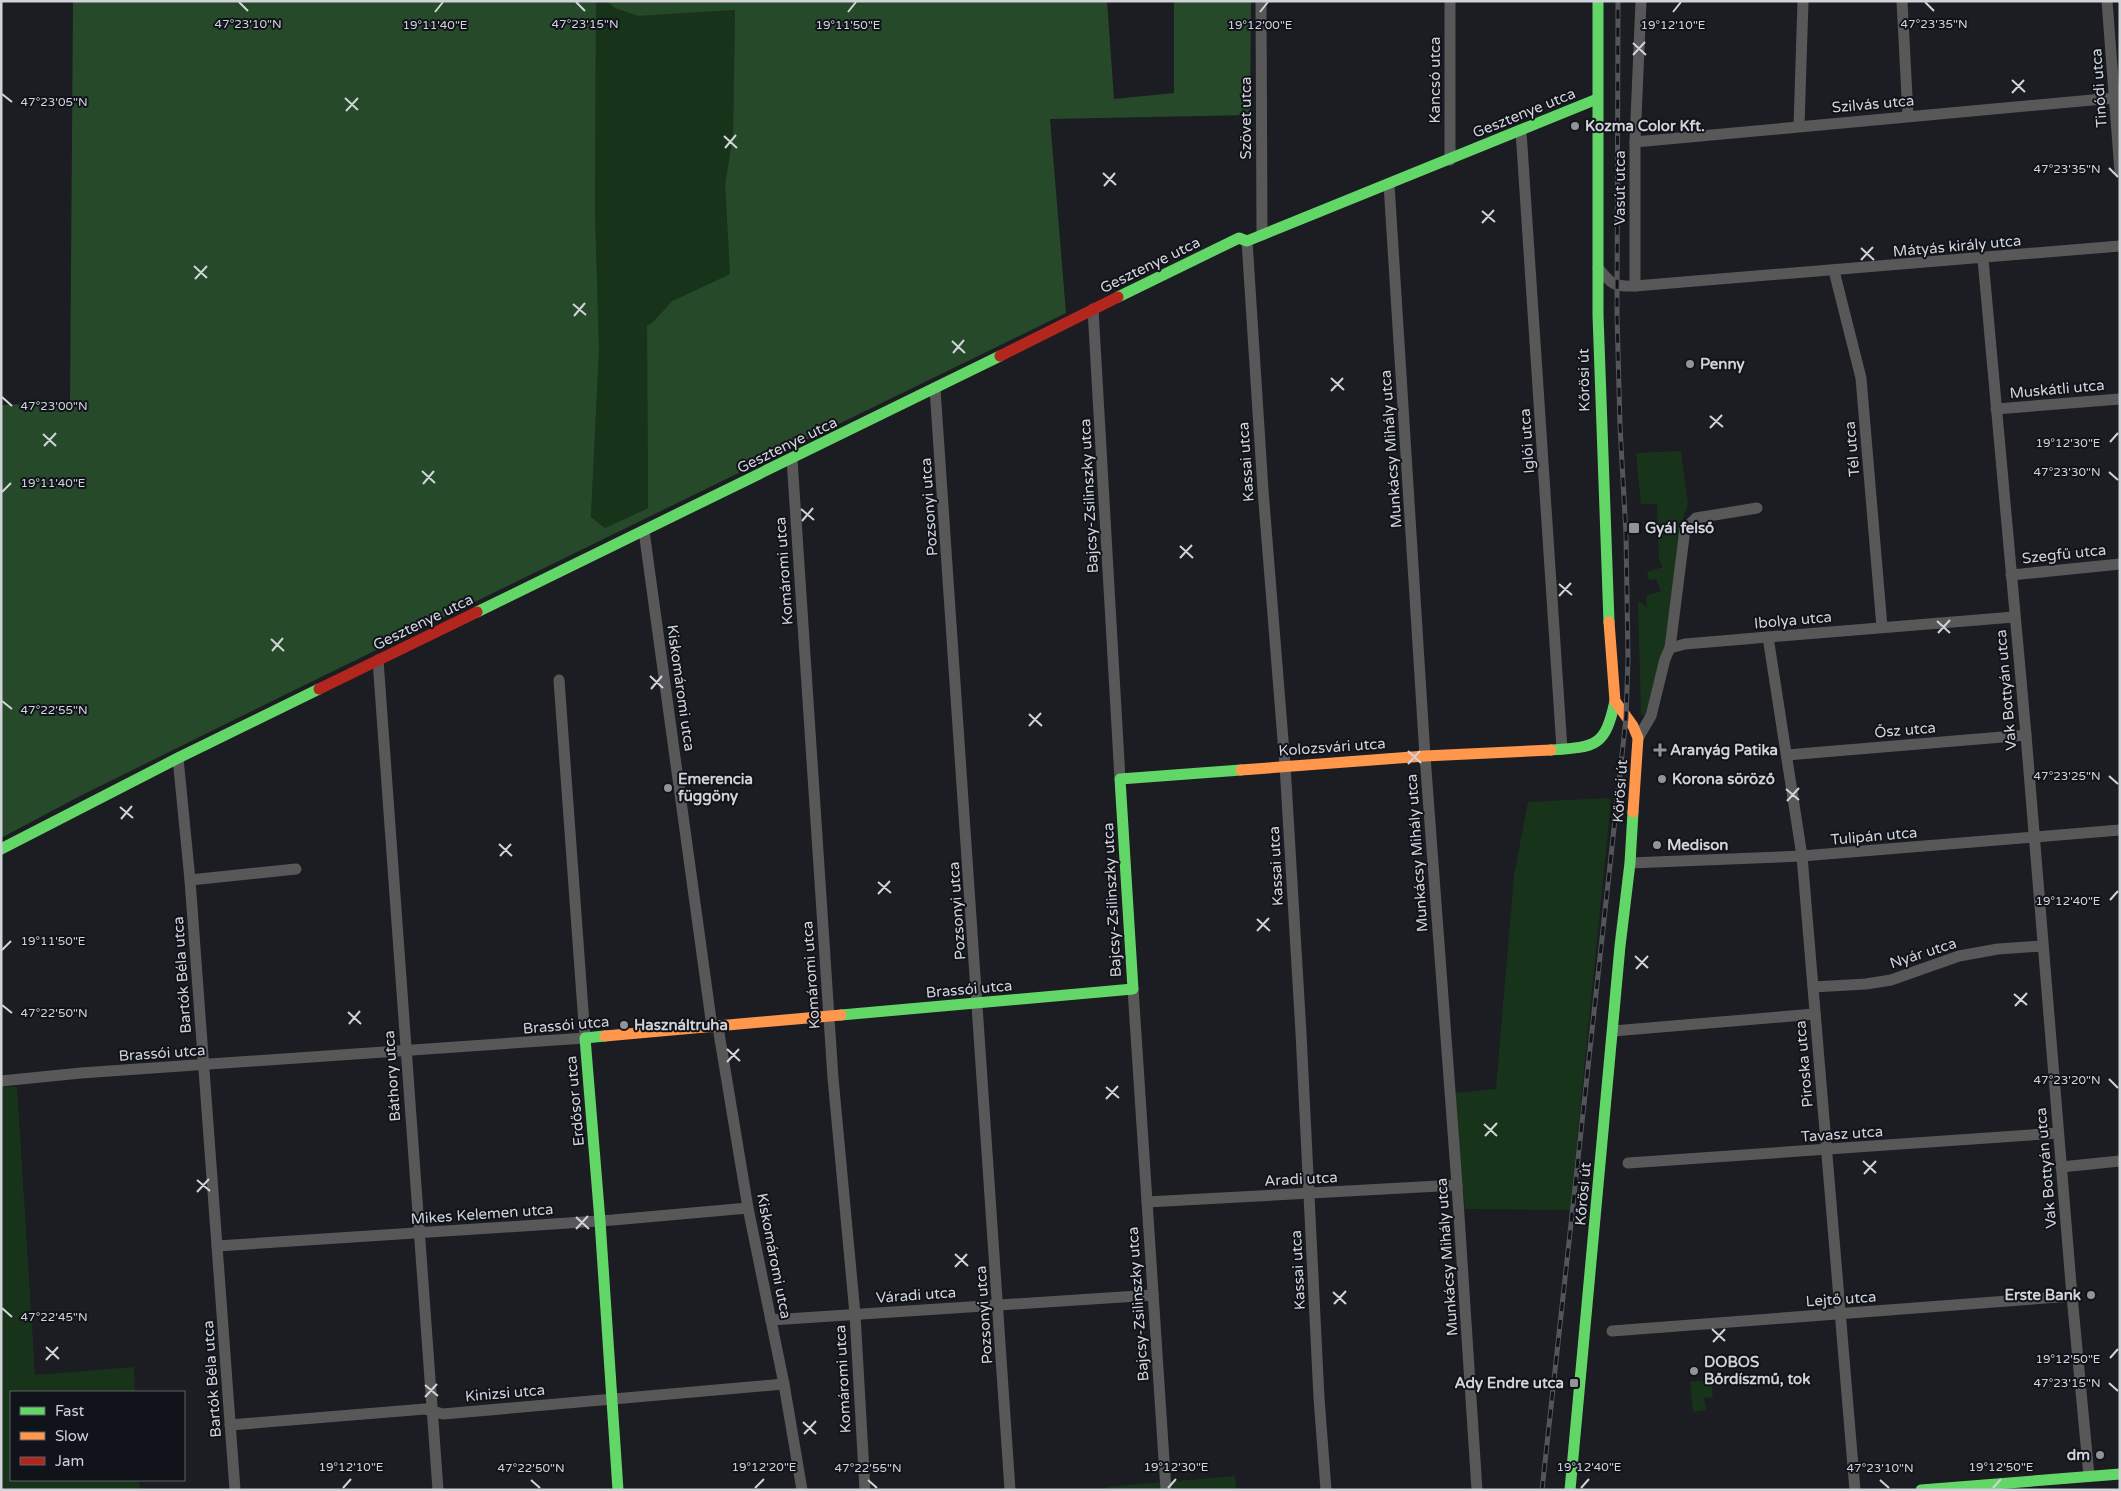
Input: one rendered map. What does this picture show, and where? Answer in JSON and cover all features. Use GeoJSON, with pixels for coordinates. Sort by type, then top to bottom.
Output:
{"type":"FeatureCollection","features":[{"type":"Feature","properties":{"kind":"street","name":"Szövet utca"},"geometry":{"type":"LineString","coordinates":[[1261,1],[1262,235]]}},
{"type":"Feature","properties":{"kind":"street","name":"Kancsó utca"},"geometry":{"type":"LineString","coordinates":[[1450,1],[1450,160]]}},
{"type":"Feature","properties":{"kind":"street","name":"Kőrösi út"},"geometry":{"type":"LineString","coordinates":[[1570,1490],[1630,863],[1638,738],[1633,726],[1614,701],[1610,652],[1600,415],[1598,1]]}},
{"type":"Feature","properties":{"kind":"street","name":"Vasút utca"},"geometry":{"type":"LineString","coordinates":[[1634,286],[1635,142],[1641,1]]}},
{"type":"Feature","properties":{"kind":"street"},"geometry":{"type":"LineString","coordinates":[[1902,1],[1908,116]]}},
{"type":"Feature","properties":{"kind":"street"},"geometry":{"type":"LineString","coordinates":[[2107,3],[2120,4]]}},
{"type":"Feature","properties":{"kind":"street","name":"Tinódi utca"},"geometry":{"type":"LineString","coordinates":[[2107,3],[2120,172]]}},
{"type":"Feature","properties":{"kind":"street"},"geometry":{"type":"LineString","coordinates":[[1799,126],[1803,7]]}},
{"type":"Feature","properties":{"kind":"street","name":"Szilvás utca"},"geometry":{"type":"LineString","coordinates":[[1635,142],[2114,98]]}},
{"type":"Feature","properties":{"kind":"street","name":"Gesztenye utca"},"geometry":{"type":"LineString","coordinates":[[1,849],[178,758],[935,389],[1239,238],[1247,241],[1598,99]]}},
{"type":"Feature","properties":{"kind":"street","name":"Iglói utca"},"geometry":{"type":"LineString","coordinates":[[1521,131],[1562,749]]}},
{"type":"Feature","properties":{"kind":"street"},"geometry":{"type":"LineString","coordinates":[[1450,139],[1466,153]]}},
{"type":"Feature","properties":{"kind":"street","name":"Munkácsy Mihály utca"},"geometry":{"type":"LineString","coordinates":[[1389,184],[1425,756],[1457,1185],[1477,1490]]}},
{"type":"Feature","properties":{"kind":"street","name":"Kassai utca"},"geometry":{"type":"LineString","coordinates":[[1247,241],[1263,490],[1284,765],[1319,1398],[1326,1490]]}},
{"type":"Feature","properties":{"kind":"street","name":"Mátyás király utca"},"geometry":{"type":"LineString","coordinates":[[1617,286],[1834,271],[2120,246]]}},
{"type":"Feature","properties":{"kind":"street","name":"Vak Bottyán utca"},"geometry":{"type":"LineString","coordinates":[[1984,259],[2089,1476]]}},
{"type":"Feature","properties":{"kind":"street"},"geometry":{"type":"LineString","coordinates":[[1598,268],[1608,280],[1617,286],[1598,305]]}},
{"type":"Feature","properties":{"kind":"street","name":"Tél utca"},"geometry":{"type":"LineString","coordinates":[[1834,271],[1861,378],[1882,627]]}},
{"type":"Feature","properties":{"kind":"street","name":"Bajcsy-Zsilinszky utca"},"geometry":{"type":"LineString","coordinates":[[1093,309],[1132,989],[1166,1490]]}},
{"type":"Feature","properties":{"kind":"street","name":"Pozsonyi utca"},"geometry":{"type":"LineString","coordinates":[[935,389],[1010,1490]]}},
{"type":"Feature","properties":{"kind":"street","name":"Muskátli utca"},"geometry":{"type":"LineString","coordinates":[[1996,409],[2120,399]]}},
{"type":"Feature","properties":{"kind":"street","name":"Komáromi utca"},"geometry":{"type":"LineString","coordinates":[[792,459],[829,1017],[855,1314],[865,1490]]}},
{"type":"Feature","properties":{"kind":"street"},"geometry":{"type":"LineString","coordinates":[[1638,738],[1650,716],[1665,659],[1670,648],[1685,529],[1696,518],[1757,508]]}},
{"type":"Feature","properties":{"kind":"street","name":"Kiskomáromi utca"},"geometry":{"type":"LineString","coordinates":[[644,531],[715,1027],[748,1208],[784,1384],[802,1490]]}},
{"type":"Feature","properties":{"kind":"street","name":"Szegfű utca"},"geometry":{"type":"LineString","coordinates":[[2011,575],[2120,564]]}},
{"type":"Feature","properties":{"kind":"street","name":"Ibolya utca"},"geometry":{"type":"LineString","coordinates":[[1670,648],[1685,644],[2014,617]]}},
{"type":"Feature","properties":{"kind":"street","name":"Piroska utca"},"geometry":{"type":"LineString","coordinates":[[1768,637],[1802,856],[1855,1490]]}},
{"type":"Feature","properties":{"kind":"street","name":"Báthory utca"},"geometry":{"type":"LineString","coordinates":[[378,660],[438,1490]]}},
{"type":"Feature","properties":{"kind":"street","name":"Erdősor utca"},"geometry":{"type":"LineString","coordinates":[[559,680],[600,1221],[618,1490]]}},
{"type":"Feature","properties":{"kind":"street"},"geometry":{"type":"LineString","coordinates":[[1604,738],[1610,726],[1614,701]]}},
{"type":"Feature","properties":{"kind":"street","name":"Kolozsvári utca"},"geometry":{"type":"LineString","coordinates":[[1120,779],[1284,765],[1581,748],[1594,744],[1614,730],[1633,726]]}},
{"type":"Feature","properties":{"kind":"street","name":"Ősz utca"},"geometry":{"type":"LineString","coordinates":[[1787,755],[2026,735]]}},
{"type":"Feature","properties":{"kind":"street","name":"Bartók Béla utca"},"geometry":{"type":"LineString","coordinates":[[178,758],[190,880],[235,1490]]}},
{"type":"Feature","properties":{"kind":"street","name":"Tulipán utca"},"geometry":{"type":"LineString","coordinates":[[1630,863],[1802,856],[2120,830]]}},
{"type":"Feature","properties":{"kind":"street"},"geometry":{"type":"LineString","coordinates":[[190,880],[296,869]]}},
{"type":"Feature","properties":{"kind":"street","name":"Nyár utca"},"geometry":{"type":"LineString","coordinates":[[1813,987],[1866,984],[1890,980],[1959,956],[1998,949],[2042,946]]}},
{"type":"Feature","properties":{"kind":"street","name":"Brassói utca"},"geometry":{"type":"LineString","coordinates":[[1,1081],[82,1073],[585,1038],[1132,989]]}},
{"type":"Feature","properties":{"kind":"street"},"geometry":{"type":"LineString","coordinates":[[1613,1031],[1815,1014]]}},
{"type":"Feature","properties":{"kind":"street","name":"Tavasz utca"},"geometry":{"type":"LineString","coordinates":[[1628,1163],[2058,1133]]}},
{"type":"Feature","properties":{"kind":"street"},"geometry":{"type":"LineString","coordinates":[[2061,1167],[2120,1161]]}},
{"type":"Feature","properties":{"kind":"street","name":"Aradi utca"},"geometry":{"type":"LineString","coordinates":[[1147,1202],[1457,1185]]}},
{"type":"Feature","properties":{"kind":"street","name":"Mikes Kelemen utca"},"geometry":{"type":"LineString","coordinates":[[217,1246],[600,1221],[748,1208]]}},
{"type":"Feature","properties":{"kind":"street","name":"Váradi utca"},"geometry":{"type":"LineString","coordinates":[[771,1320],[1153,1295]]}},
{"type":"Feature","properties":{"kind":"street","name":"Lejtő utca"},"geometry":{"type":"LineString","coordinates":[[1612,1331],[2072,1296]]}},
{"type":"Feature","properties":{"kind":"street","name":"Kinizsi utca"},"geometry":{"type":"LineString","coordinates":[[230,1424],[426,1409],[442,1414],[784,1384]]}},
{"type":"Feature","properties":{"kind":"street"},"geometry":{"type":"LineString","coordinates":[[1920,1490],[2120,1474]]}},
{"type":"Feature","properties":{"kind":"green space"},"geometry":{"type":"Polygon","coordinates":[[[73,1],[596,1],[595,211],[599,350],[591,517],[605,528],[648,508],[647,326],[672,301],[730,274],[725,185],[733,134],[735,10],[638,16],[615,8],[606,1],[1107,1],[1114,99],[1174,93],[1174,1],[1251,1],[1250,115],[1050,119],[1066,313],[315,680],[82,795],[1,838],[1,405],[70,403],[73,1]]]}},
{"type":"Feature","properties":{"kind":"green space"},"geometry":{"type":"Polygon","coordinates":[[[596,1],[606,1],[615,8],[638,16],[735,10],[733,134],[725,185],[730,274],[672,301],[647,326],[648,508],[605,528],[591,517],[599,350],[595,211],[596,1]]]}},
{"type":"Feature","properties":{"kind":"green space"},"geometry":{"type":"Polygon","coordinates":[[[1681,451],[1688,504],[1679,530],[1679,558],[1667,639],[1649,709],[1645,716],[1641,714],[1638,601],[1647,607],[1646,596],[1661,591],[1656,579],[1649,580],[1647,572],[1663,567],[1659,559],[1657,504],[1641,504],[1636,453],[1681,451]]]}},
{"type":"Feature","properties":{"kind":"green space"},"geometry":{"type":"Polygon","coordinates":[[[1608,798],[1611,800],[1570,1210],[1465,1209],[1454,1093],[1496,1089],[1514,876],[1528,802],[1608,798]]]}},
{"type":"Feature","properties":{"kind":"green space"},"geometry":{"type":"Polygon","coordinates":[[[1,1087],[17,1087],[35,1375],[134,1367],[135,1391],[10,1391],[10,1481],[139,1481],[140,1490],[1,1490],[1,1087]]]}},
{"type":"Feature","properties":{"kind":"green space"},"geometry":{"type":"Polygon","coordinates":[[[1711,1380],[1713,1397],[1704,1398],[1706,1410],[1693,1412],[1690,1382],[1711,1380]]]}},
{"type":"Feature","properties":{"kind":"green space"},"geometry":{"type":"Polygon","coordinates":[[[1235,1476],[1236,1490],[1107,1490],[1107,1487],[1235,1476]]]}},
{"type":"Feature","properties":{"kind":"railway"},"geometry":{"type":"LineString","coordinates":[[1542,1490],[1626,718],[1628,659],[1626,534],[1620,426],[1617,315],[1618,1]]}},
{"type":"Feature","properties":{"kind":"traffic: fast"},"geometry":{"type":"LineString","coordinates":[[1598,1],[1598,315],[1609,622]]}},
{"type":"Feature","properties":{"kind":"traffic: fast"},"geometry":{"type":"LineString","coordinates":[[1118,297],[1239,238],[1247,241],[1597,99]]}},
{"type":"Feature","properties":{"kind":"traffic: fast"},"geometry":{"type":"LineString","coordinates":[[477,612],[1000,356]]}},
{"type":"Feature","properties":{"kind":"traffic: fast"},"geometry":{"type":"LineString","coordinates":[[1,849],[178,758],[319,689]]}},
{"type":"Feature","properties":{"kind":"traffic: fast"},"geometry":{"type":"LineString","coordinates":[[1551,750],[1579,748],[1596,742],[1607,728],[1615,701]]}},
{"type":"Feature","properties":{"kind":"traffic: fast"},"geometry":{"type":"LineString","coordinates":[[841,1015],[1133,989],[1120,779],[1241,770]]}},
{"type":"Feature","properties":{"kind":"traffic: fast"},"geometry":{"type":"LineString","coordinates":[[1570,1490],[1620,946],[1630,863],[1633,812]]}},
{"type":"Feature","properties":{"kind":"traffic: fast"},"geometry":{"type":"LineString","coordinates":[[605,1036],[585,1038],[600,1221],[618,1490]]}},
{"type":"Feature","properties":{"kind":"traffic: fast"},"geometry":{"type":"LineString","coordinates":[[1921,1490],[2120,1474]]}},
{"type":"Feature","properties":{"kind":"traffic: slow"},"geometry":{"type":"LineString","coordinates":[[1609,622],[1615,701],[1633,726],[1638,738],[1633,812]]}},
{"type":"Feature","properties":{"kind":"traffic: slow"},"geometry":{"type":"LineString","coordinates":[[1241,770],[1425,756],[1551,750]]}},
{"type":"Feature","properties":{"kind":"traffic: slow"},"geometry":{"type":"LineString","coordinates":[[605,1036],[841,1015]]}},
{"type":"Feature","properties":{"kind":"traffic: jam"},"geometry":{"type":"LineString","coordinates":[[1000,356],[1118,297]]}},
{"type":"Feature","properties":{"kind":"traffic: jam"},"geometry":{"type":"LineString","coordinates":[[319,689],[477,612]]}},
{"type":"Feature","properties":{"kind":"place","name":"Kozma Color Kft."},"geometry":{"type":"Point","coordinates":[1575,126]}},
{"type":"Feature","properties":{"kind":"place","name":"Penny"},"geometry":{"type":"Point","coordinates":[1690,364]}},
{"type":"Feature","properties":{"kind":"place","name":"Gyál felső"},"geometry":{"type":"Point","coordinates":[1634,528]}},
{"type":"Feature","properties":{"kind":"place","name":"Aranyág Patika"},"geometry":{"type":"Point","coordinates":[1660,750]}},
{"type":"Feature","properties":{"kind":"place","name":"Korona söröző"},"geometry":{"type":"Point","coordinates":[1662,779]}},
{"type":"Feature","properties":{"kind":"place","name":"Emerencia függöny"},"geometry":{"type":"Point","coordinates":[668,788]}},
{"type":"Feature","properties":{"kind":"place","name":"Medison"},"geometry":{"type":"Point","coordinates":[1657,845]}},
{"type":"Feature","properties":{"kind":"place","name":"Használtruha"},"geometry":{"type":"Point","coordinates":[624,1025]}},
{"type":"Feature","properties":{"kind":"place","name":"Erste Bank"},"geometry":{"type":"Point","coordinates":[2091,1295]}},
{"type":"Feature","properties":{"kind":"place","name":"DOBOS Bőrdíszmű, tok"},"geometry":{"type":"Point","coordinates":[1694,1371]}},
{"type":"Feature","properties":{"kind":"place","name":"Ady Endre utca"},"geometry":{"type":"Point","coordinates":[1574,1383]}},
{"type":"Feature","properties":{"kind":"place","name":"dm"},"geometry":{"type":"Point","coordinates":[2100,1455]}}]}
